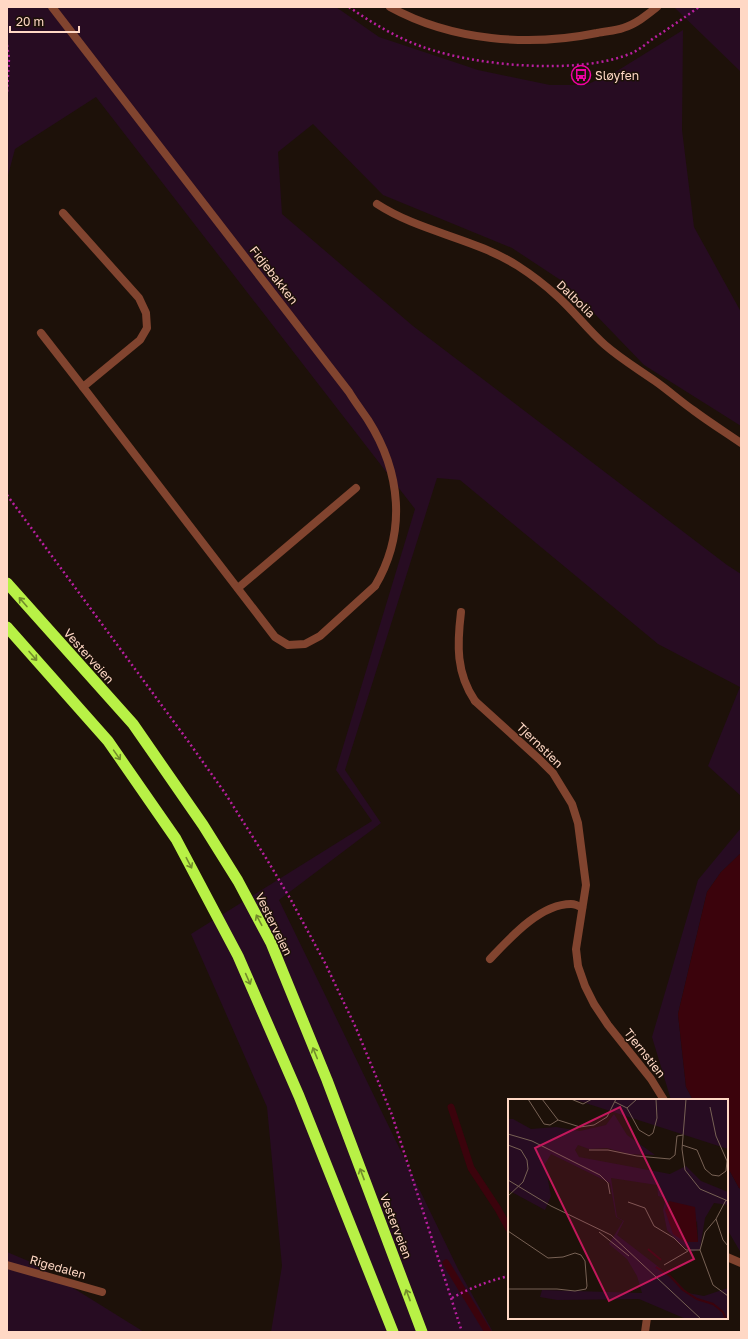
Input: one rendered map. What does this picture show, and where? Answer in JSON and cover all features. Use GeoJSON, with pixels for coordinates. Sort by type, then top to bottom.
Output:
{"type":"FeatureCollection","features":[{"type":"Feature","properties":{"kind":"highway","name":"Vesterveien"},"geometry":{"type":"LineString","coordinates":[[7,583],[133,724],[203,825],[238,881],[271,943],[327,1080],[422,1332]]}},
{"type":"Feature","properties":{"kind":"highway"},"geometry":{"type":"LineString","coordinates":[[7,627],[108,741],[176,839],[238,956],[290,1075],[393,1332]]}},
{"type":"Feature","properties":{"kind":"street","name":"Fidjebakken"},"geometry":{"type":"LineString","coordinates":[[41,333],[276,637],[288,645],[305,644],[320,636],[375,586],[383,573],[395,537],[397,519],[396,497],[390,469],[381,444],[368,420],[349,392],[52,7]]}},
{"type":"Feature","properties":{"kind":"street"},"geometry":{"type":"LineString","coordinates":[[390,7],[418,20],[448,30],[501,39],[528,41],[580,37],[624,28],[643,18],[657,7]]}},
{"type":"Feature","properties":{"kind":"street","name":"Dalbolia"},"geometry":{"type":"LineString","coordinates":[[377,204],[417,225],[446,234],[493,253],[521,269],[557,296],[604,344],[620,358],[655,381],[694,411],[741,442]]}},
{"type":"Feature","properties":{"kind":"street"},"geometry":{"type":"LineString","coordinates":[[63,213],[139,298],[146,313],[147,328],[140,340],[83,387]]}},
{"type":"Feature","properties":{"kind":"street"},"geometry":{"type":"LineString","coordinates":[[238,588],[356,488]]}},
{"type":"Feature","properties":{"kind":"street","name":"Tjernstien"},"geometry":{"type":"LineString","coordinates":[[461,612],[458,651],[461,671],[467,690],[475,701],[553,773],[572,804],[578,823],[586,885],[576,949],[578,966],[585,986],[594,1004],[608,1025],[651,1079],[663,1099]]}},
{"type":"Feature","properties":{"kind":"street"},"geometry":{"type":"LineString","coordinates":[[490,959],[515,932],[541,913],[558,906],[572,904],[582,908]]}},
{"type":"Feature","properties":{"kind":"street"},"geometry":{"type":"LineString","coordinates":[[728,1258],[741,1263]]}},
{"type":"Feature","properties":{"kind":"street","name":"Rigedalen"},"geometry":{"type":"LineString","coordinates":[[7,1265],[102,1292]]}},
{"type":"Feature","properties":{"kind":"street"},"geometry":{"type":"LineString","coordinates":[[645,1332],[647,1319]]}},
{"type":"Feature","properties":{"kind":"path"},"geometry":{"type":"LineString","coordinates":[[7,45],[9,58],[7,93]]}},
{"type":"Feature","properties":{"kind":"path"},"geometry":{"type":"LineString","coordinates":[[452,1298],[469,1288],[491,1280],[508,1276]]}},
{"type":"Feature","properties":{"kind":"shaded area"},"geometry":{"type":"Polygon","coordinates":[[[7,7],[336,7],[379,37],[478,70],[550,85],[586,85],[617,71],[683,30],[682,130],[694,227],[741,312],[741,426],[644,365],[565,283],[512,248],[383,195],[313,124],[278,152],[282,214],[413,326],[727,565],[741,574],[741,796],[708,766],[740,687],[658,644],[460,480],[437,478],[345,770],[381,823],[279,900],[458,1269],[493,1332],[271,1332],[282,1266],[267,1107],[191,934],[372,821],[336,770],[415,509],[96,97],[15,149],[7,179],[7,7]]]}},
{"type":"Feature","properties":{"kind":"shaded area"},"geometry":{"type":"Polygon","coordinates":[[[674,7],[741,7],[741,72],[674,7]]]}},
{"type":"Feature","properties":{"kind":"shaded area"},"geometry":{"type":"Polygon","coordinates":[[[741,828],[741,853],[721,872],[707,892],[678,1014],[686,1087],[692,1099],[671,1099],[652,1037],[698,880],[741,828]]]}},
{"type":"Feature","properties":{"kind":"shaded area"},"geometry":{"type":"Polygon","coordinates":[[[741,853],[741,1189],[728,1168],[728,1099],[692,1099],[686,1087],[678,1014],[707,892],[721,872],[741,853]]]}},
{"type":"Feature","properties":{"kind":"shaded area"},"geometry":{"type":"Polygon","coordinates":[[[728,1168],[741,1189],[741,1253],[728,1231],[728,1168]]]}},
{"type":"Feature","properties":{"kind":"shaded area"},"geometry":{"type":"Polygon","coordinates":[[[7,1252],[33,1263],[144,1332],[7,1332],[7,1252]]]}},
{"type":"Feature","properties":{"kind":"waterway"},"geometry":{"type":"LineString","coordinates":[[451,1107],[471,1168],[508,1227]]}},
{"type":"Feature","properties":{"kind":"waterway"},"geometry":{"type":"LineString","coordinates":[[446,1263],[488,1332]]}},
{"type":"Feature","properties":{"kind":"place","name":"Sløyfen"},"geometry":{"type":"Point","coordinates":[581,75]}}]}
